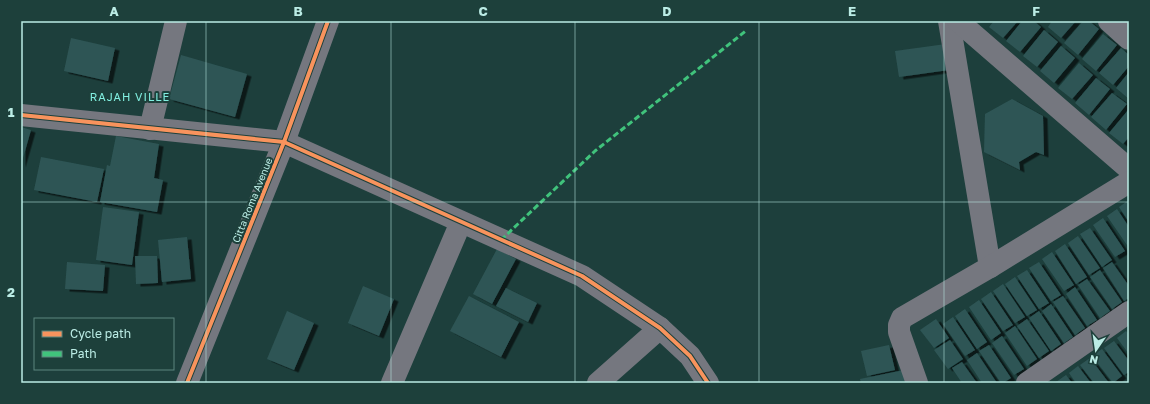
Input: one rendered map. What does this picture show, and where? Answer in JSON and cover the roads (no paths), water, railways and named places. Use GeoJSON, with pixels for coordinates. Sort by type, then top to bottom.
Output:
{"type":"FeatureCollection","features":[{"type":"Feature","properties":{"kind":"street"},"geometry":{"type":"LineString","coordinates":[[150,129],[176,21]]}},
{"type":"Feature","properties":{"kind":"street","name":"Citta Roma Avenue"},"geometry":{"type":"LineString","coordinates":[[186,383],[284,142],[328,21]]}},
{"type":"Feature","properties":{"kind":"street"},"geometry":{"type":"LineString","coordinates":[[949,21],[990,267]]}},
{"type":"Feature","properties":{"kind":"street"},"geometry":{"type":"LineString","coordinates":[[958,21],[1129,168]]}},
{"type":"Feature","properties":{"kind":"street"},"geometry":{"type":"LineString","coordinates":[[1109,21],[1129,39]]}},
{"type":"Feature","properties":{"kind":"street"},"geometry":{"type":"LineString","coordinates":[[21,115],[284,142],[582,276],[660,328],[690,356],[708,383]]}},
{"type":"Feature","properties":{"kind":"street"},"geometry":{"type":"LineString","coordinates":[[917,383],[899,332],[899,324],[902,318],[990,267],[1129,182]]}},
{"type":"Feature","properties":{"kind":"street"},"geometry":{"type":"LineString","coordinates":[[392,383],[461,222]]}},
{"type":"Feature","properties":{"kind":"street"},"geometry":{"type":"LineString","coordinates":[[1027,383],[1129,312]]}},
{"type":"Feature","properties":{"kind":"street"},"geometry":{"type":"LineString","coordinates":[[598,383],[660,328]]}},
{"type":"Feature","properties":{"kind":"district","name":"RAJAH VILLE"},"geometry":{"type":"Point","coordinates":[130,96]}}]}
